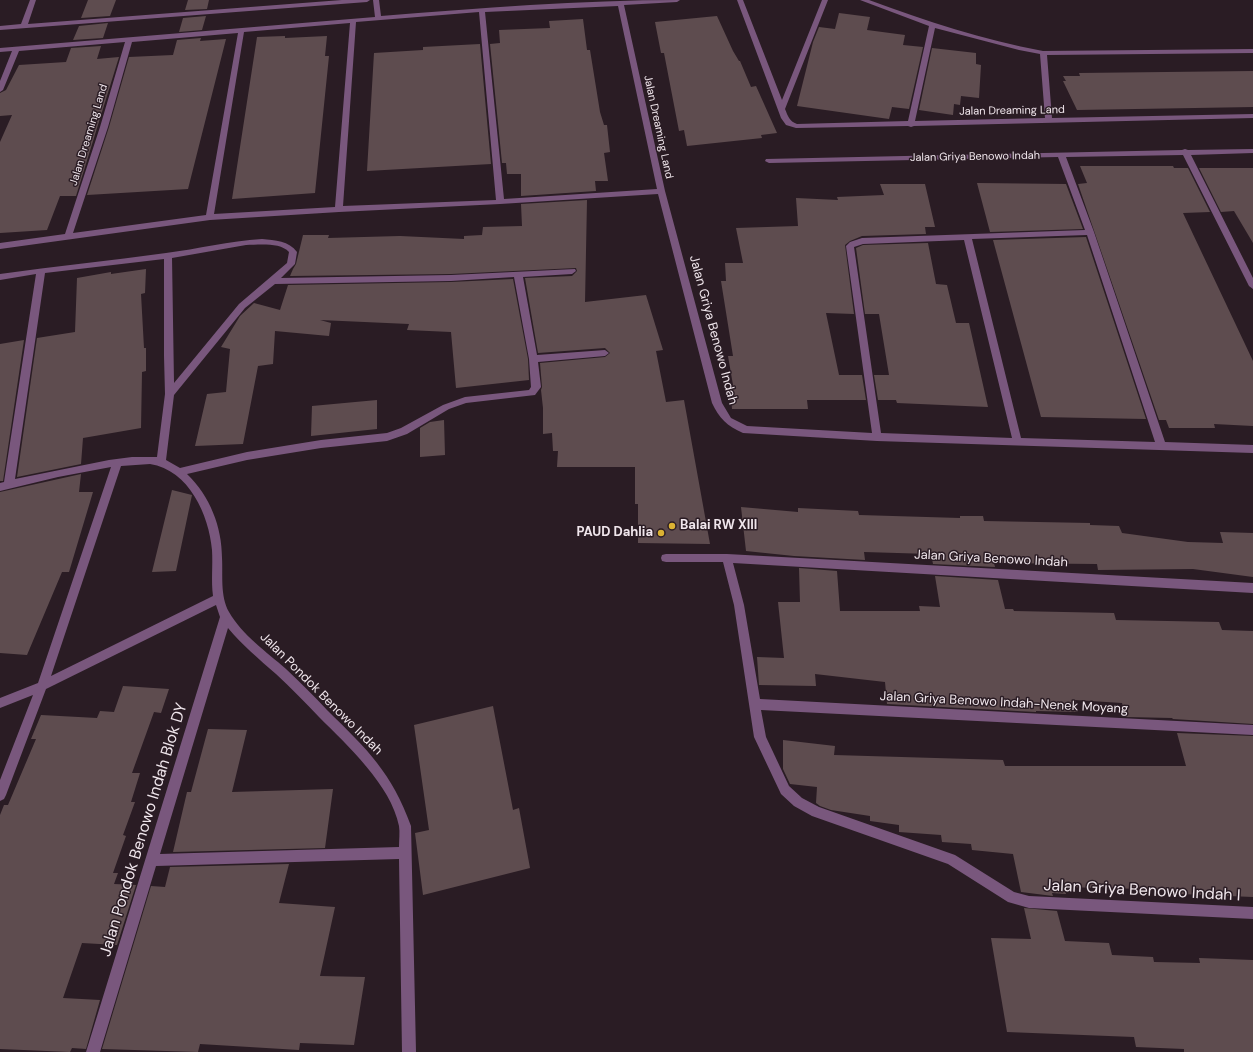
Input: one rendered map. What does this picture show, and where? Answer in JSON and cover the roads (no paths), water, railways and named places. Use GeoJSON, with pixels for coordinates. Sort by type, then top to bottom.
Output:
{"type":"FeatureCollection","features":[{"type":"Feature","properties":{"kind":"street"},"geometry":{"type":"LineString","coordinates":[[24,26],[33,0]]}},
{"type":"Feature","properties":{"kind":"street"},"geometry":{"type":"LineString","coordinates":[[0,28],[367,0]]}},
{"type":"Feature","properties":{"kind":"street"},"geometry":{"type":"LineString","coordinates":[[0,50],[129,39],[241,32],[353,22],[378,18],[482,10],[677,0]]}},
{"type":"Feature","properties":{"kind":"street","name":"Jalan Dreaming Land"},"geometry":{"type":"LineString","coordinates":[[740,0],[782,108],[789,123],[796,126],[911,125],[1253,116]]}},
{"type":"Feature","properties":{"kind":"street"},"geometry":{"type":"LineString","coordinates":[[782,108],[825,0]]}},
{"type":"Feature","properties":{"kind":"street"},"geometry":{"type":"LineString","coordinates":[[863,0],[932,25],[1030,52],[1253,51]]}},
{"type":"Feature","properties":{"kind":"street"},"geometry":{"type":"LineString","coordinates":[[376,1],[378,18]]}},
{"type":"Feature","properties":{"kind":"street","name":"Jalan Dreaming Land"},"geometry":{"type":"LineString","coordinates":[[0,246],[210,217],[339,209],[500,202],[661,191],[621,4]]}},
{"type":"Feature","properties":{"kind":"street"},"geometry":{"type":"LineString","coordinates":[[482,10],[500,202]]}},
{"type":"Feature","properties":{"kind":"street"},"geometry":{"type":"LineString","coordinates":[[339,209],[353,22]]}},
{"type":"Feature","properties":{"kind":"street"},"geometry":{"type":"LineString","coordinates":[[911,125],[932,25]]}},
{"type":"Feature","properties":{"kind":"street"},"geometry":{"type":"LineString","coordinates":[[210,217],[241,32]]}},
{"type":"Feature","properties":{"kind":"street","name":"Jalan Dreaming Land"},"geometry":{"type":"LineString","coordinates":[[68,236],[104,127],[129,39]]}},
{"type":"Feature","properties":{"kind":"street"},"geometry":{"type":"LineString","coordinates":[[0,90],[16,49]]}},
{"type":"Feature","properties":{"kind":"street"},"geometry":{"type":"LineString","coordinates":[[1042,53],[1049,121]]}},
{"type":"Feature","properties":{"kind":"street"},"geometry":{"type":"LineString","coordinates":[[1185,151],[1253,286]]}},
{"type":"Feature","properties":{"kind":"street","name":"Jalan Griya Benowo Indah"},"geometry":{"type":"LineString","coordinates":[[768,161],[1185,151],[1253,151]]}},
{"type":"Feature","properties":{"kind":"street"},"geometry":{"type":"LineString","coordinates":[[1061,155],[1090,232],[1161,446]]}},
{"type":"Feature","properties":{"kind":"street","name":"Jalan Griya Benowo Indah"},"geometry":{"type":"LineString","coordinates":[[661,191],[716,403],[721,414],[730,423],[746,430],[877,437],[1017,440],[1253,449]]}},
{"type":"Feature","properties":{"kind":"street"},"geometry":{"type":"LineString","coordinates":[[877,437],[850,246],[862,241],[1090,232]]}},
{"type":"Feature","properties":{"kind":"street"},"geometry":{"type":"LineString","coordinates":[[968,238],[1017,440]]}},
{"type":"Feature","properties":{"kind":"street"},"geometry":{"type":"LineString","coordinates":[[0,277],[41,270],[168,256],[265,242],[280,243],[289,247],[293,252],[291,264],[242,306],[170,394]]}},
{"type":"Feature","properties":{"kind":"street"},"geometry":{"type":"LineString","coordinates":[[41,270],[5,486],[117,462],[132,460],[161,461],[170,394],[168,356],[168,256]]}},
{"type":"Feature","properties":{"kind":"street"},"geometry":{"type":"LineString","coordinates":[[273,281],[451,278],[572,270]]}},
{"type":"Feature","properties":{"kind":"street"},"geometry":{"type":"LineString","coordinates":[[178,472],[247,456],[321,444],[387,437],[404,431],[446,407],[465,400],[532,393],[536,387],[533,359],[518,274]]}},
{"type":"Feature","properties":{"kind":"street"},"geometry":{"type":"LineString","coordinates":[[533,359],[605,353]]}},
{"type":"Feature","properties":{"kind":"street","name":"Jalan Pondok Benowo Indah"},"geometry":{"type":"LineString","coordinates":[[161,461],[178,472],[191,484],[201,498],[209,516],[217,549],[218,599],[226,616],[255,649],[278,669],[365,753],[381,775],[402,815],[405,826],[409,1052]]}},
{"type":"Feature","properties":{"kind":"street"},"geometry":{"type":"LineString","coordinates":[[0,795],[42,686],[117,462]]}},
{"type":"Feature","properties":{"kind":"street","name":"Jalan Griya Benowo Indah"},"geometry":{"type":"LineString","coordinates":[[666,558],[727,558],[1253,588]]}},
{"type":"Feature","properties":{"kind":"street"},"geometry":{"type":"LineString","coordinates":[[727,558],[739,605],[754,704]]}},
{"type":"Feature","properties":{"kind":"street"},"geometry":{"type":"LineString","coordinates":[[0,704],[42,686],[218,599]]}},
{"type":"Feature","properties":{"kind":"street","name":"Jalan Pondok Benowo Indah Blok DY"},"geometry":{"type":"LineString","coordinates":[[93,1052],[226,616]]}},
{"type":"Feature","properties":{"kind":"street","name":"Jalan Griya Benowo Indah-Nenek Moyang"},"geometry":{"type":"LineString","coordinates":[[754,704],[1253,730]]}},
{"type":"Feature","properties":{"kind":"street","name":"Jalan Griya Benowo Indah I"},"geometry":{"type":"LineString","coordinates":[[754,704],[760,737],[785,790],[798,802],[816,812],[951,859],[1012,898],[1029,902],[1253,914]]}},
{"type":"Feature","properties":{"kind":"street"},"geometry":{"type":"LineString","coordinates":[[152,860],[405,854]]}},
{"type":"Feature","properties":{"kind":"place","name":"Balai RW XIII"},"geometry":{"type":"Point","coordinates":[672,526]}},
{"type":"Feature","properties":{"kind":"place","name":"PAUD Dahlia"},"geometry":{"type":"Point","coordinates":[661,533]}}]}
